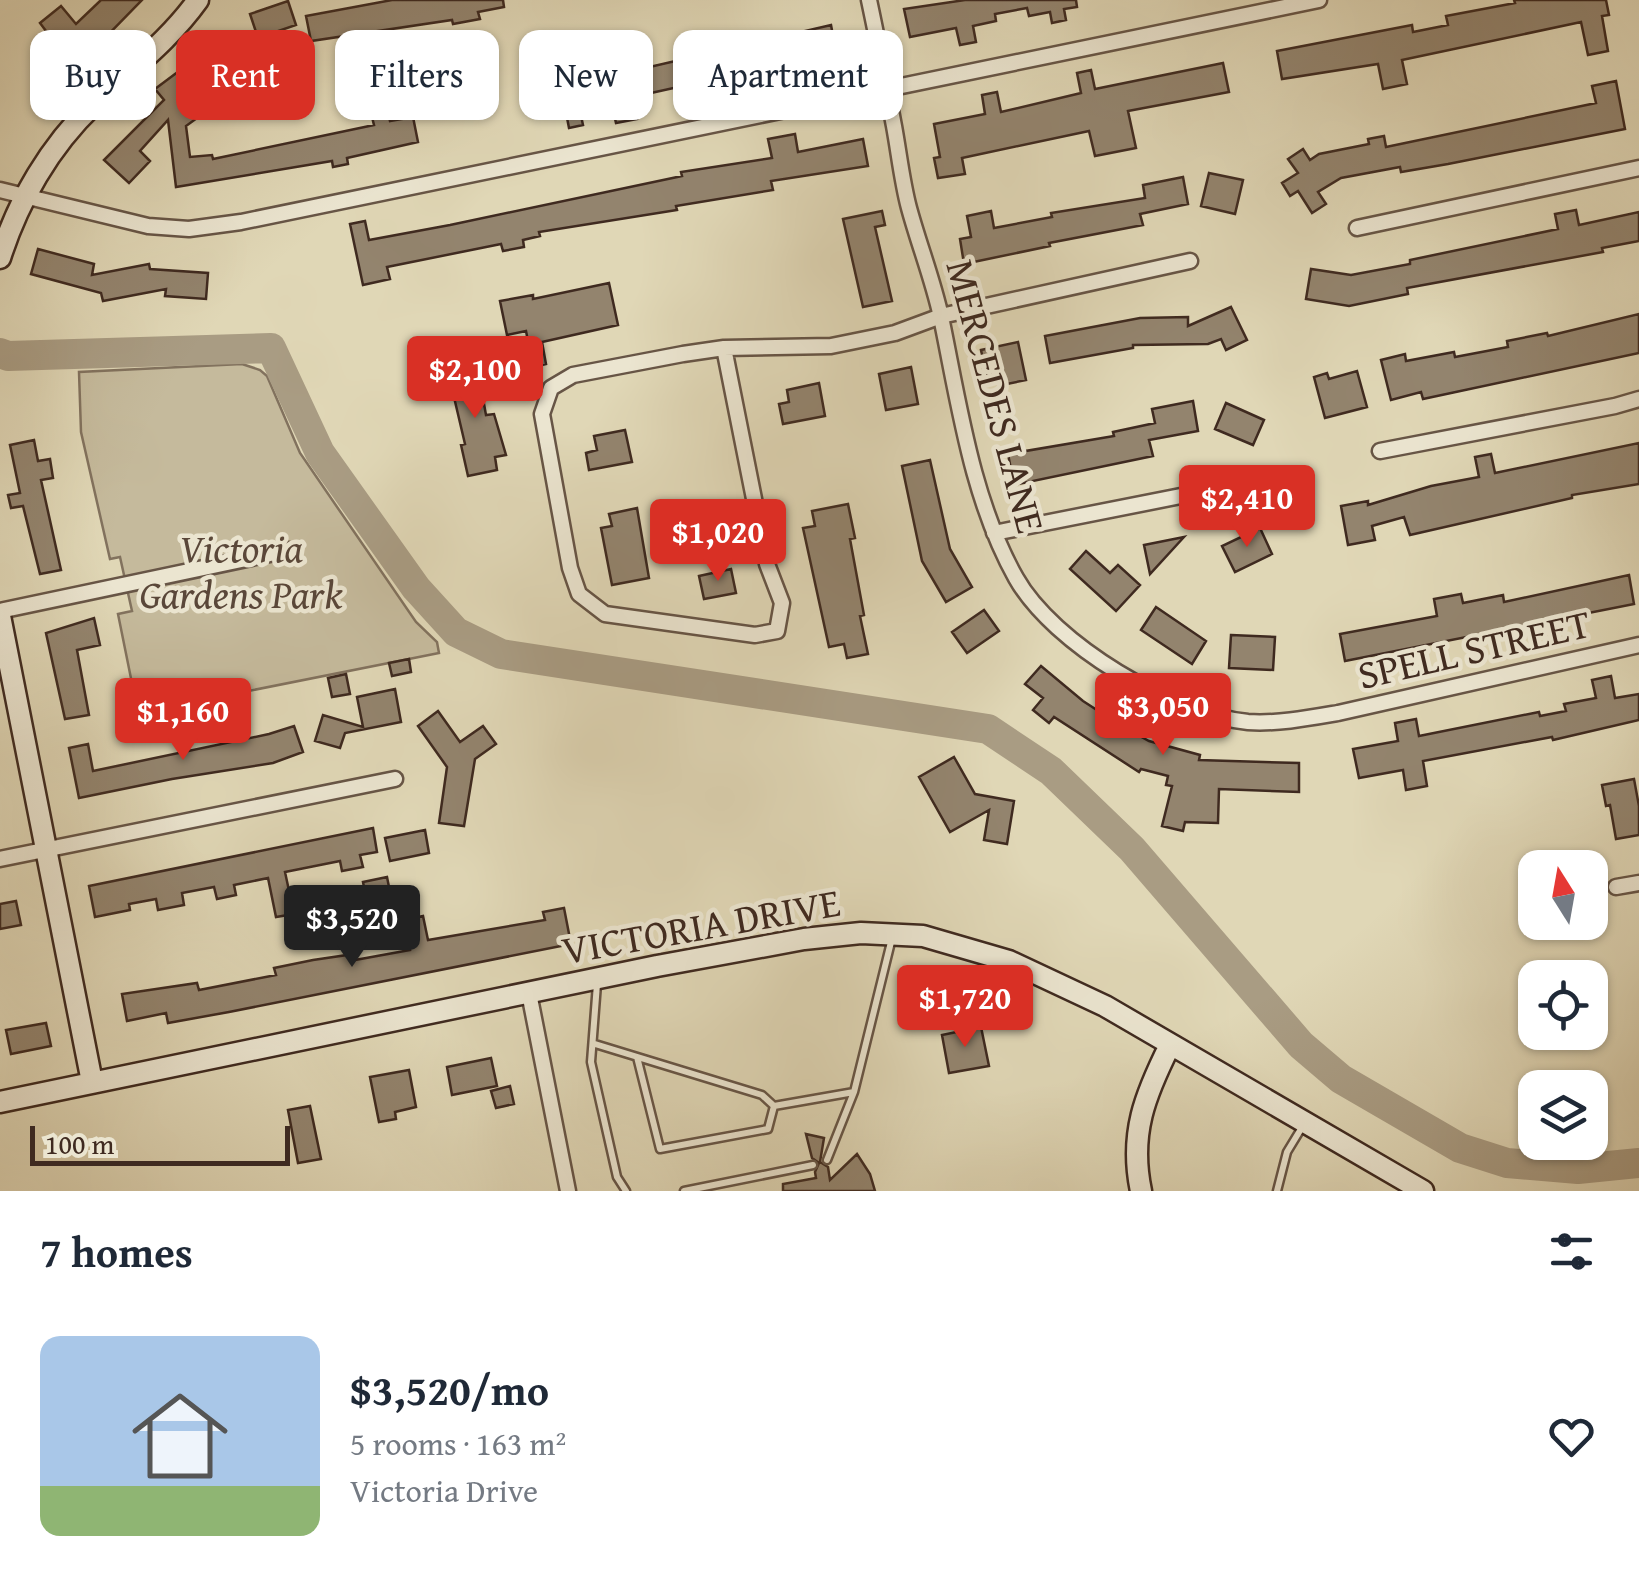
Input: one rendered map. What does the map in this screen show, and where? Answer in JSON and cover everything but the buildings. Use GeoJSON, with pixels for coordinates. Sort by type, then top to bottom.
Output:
{"type":"FeatureCollection","features":[{"type":"Feature","properties":{"kind":"street"},"geometry":{"type":"LineString","coordinates":[[0,258],[25,196],[54,150],[92,106],[146,60],[198,0]]}},
{"type":"Feature","properties":{"kind":"street","name":"MERCEDES LANE"},"geometry":{"type":"LineString","coordinates":[[869,0],[875,30]]}},
{"type":"Feature","properties":{"kind":"street"},"geometry":{"type":"LineString","coordinates":[[903,86],[1320,0]]}},
{"type":"Feature","properties":{"kind":"street"},"geometry":{"type":"LineString","coordinates":[[0,190],[148,226],[189,229],[736,120]]}},
{"type":"Feature","properties":{"kind":"street","name":"MERCEDES LANE"},"geometry":{"type":"LineString","coordinates":[[893,120],[908,206],[941,316],[952,381],[994,533],[1018,582],[1080,644],[1133,683],[1166,700],[1249,722],[1323,716]]}},
{"type":"Feature","properties":{"kind":"street"},"geometry":{"type":"LineString","coordinates":[[1357,228],[1639,168]]}},
{"type":"Feature","properties":{"kind":"street"},"geometry":{"type":"LineString","coordinates":[[724,348],[767,564],[782,603],[778,630],[755,635],[605,614],[578,594],[570,568],[542,414],[551,388],[574,375],[724,348],[831,346],[894,333],[941,316],[1190,261]]}},
{"type":"Feature","properties":{"kind":"street"},"geometry":{"type":"LineString","coordinates":[[1380,451],[1639,399]]}},
{"type":"Feature","properties":{"kind":"street"},"geometry":{"type":"LineString","coordinates":[[994,533],[1211,490]]}},
{"type":"Feature","properties":{"kind":"street"},"geometry":{"type":"LineString","coordinates":[[92,1082],[0,613],[289,550]]}},
{"type":"Feature","properties":{"kind":"street","name":"SPELL STREET"},"geometry":{"type":"LineString","coordinates":[[1323,716],[1639,644]]}},
{"type":"Feature","properties":{"kind":"street"},"geometry":{"type":"LineString","coordinates":[[0,859],[395,779]]}},
{"type":"Feature","properties":{"kind":"street"},"geometry":{"type":"LineString","coordinates":[[1616,887],[1639,883]]}},
{"type":"Feature","properties":{"kind":"street","name":"VICTORIA DRIVE"},"geometry":{"type":"LineString","coordinates":[[0,1102],[804,938],[892,934],[923,936],[1009,961],[1105,1006],[1423,1191]]}},
{"type":"Feature","properties":{"kind":"street"},"geometry":{"type":"LineString","coordinates":[[529,992],[568,1191]]}},
{"type":"Feature","properties":{"kind":"street"},"geometry":{"type":"LineString","coordinates":[[1141,1191],[1136,1134],[1153,1080],[1170,1045]]}},
{"type":"Feature","properties":{"kind":"lane"},"geometry":{"type":"LineString","coordinates":[[827,1160],[854,1092],[892,934]]}},
{"type":"Feature","properties":{"kind":"lane"},"geometry":{"type":"LineString","coordinates":[[597,978],[592,1062],[617,1177],[626,1191]]}},
{"type":"Feature","properties":{"kind":"lane"},"geometry":{"type":"LineString","coordinates":[[595,1044],[762,1095],[774,1106]]}},
{"type":"Feature","properties":{"kind":"lane"},"geometry":{"type":"LineString","coordinates":[[637,1057],[660,1148],[768,1130],[774,1106]]}},
{"type":"Feature","properties":{"kind":"lane"},"geometry":{"type":"LineString","coordinates":[[774,1106],[854,1092]]}},
{"type":"Feature","properties":{"kind":"lane"},"geometry":{"type":"LineString","coordinates":[[1276,1191],[1286,1152],[1305,1123]]}},
{"type":"Feature","properties":{"kind":"lane"},"geometry":{"type":"LineString","coordinates":[[684,1191],[813,1165]]}},
{"type":"Feature","properties":{"kind":"green space","name":"Victoria Gardens Park"},"geometry":{"type":"Polygon","coordinates":[[[242,364],[267,376],[300,453],[416,622],[437,642],[439,653],[138,713],[118,614],[132,611],[120,557],[110,559],[81,432],[79,372],[242,364]]]}},
{"type":"Feature","properties":{"kind":"waterway"},"geometry":{"type":"LineString","coordinates":[[0,353],[8,356],[271,348],[320,453],[416,588],[456,632],[501,654],[988,729],[1051,771],[1132,849],[1301,1045],[1341,1079],[1460,1148],[1507,1163],[1578,1169],[1639,1163]]}}]}
